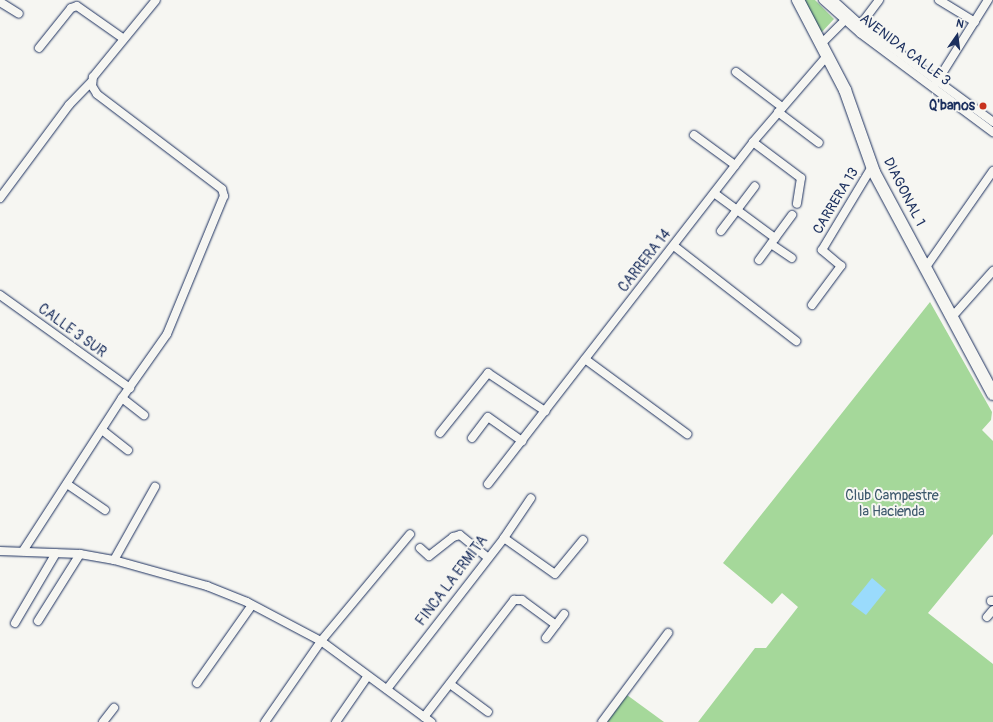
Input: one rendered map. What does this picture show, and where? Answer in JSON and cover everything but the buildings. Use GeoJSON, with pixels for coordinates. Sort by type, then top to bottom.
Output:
{"type":"FeatureCollection","features":[{"type":"Feature","properties":{"kind":"main road","name":"DIAGONAL 1"},"geometry":{"type":"LineString","coordinates":[[798,0],[826,57],[845,90],[872,165],[993,394]]}},
{"type":"Feature","properties":{"kind":"street"},"geometry":{"type":"LineString","coordinates":[[0,198],[69,105],[92,81],[156,0]]}},
{"type":"Feature","properties":{"kind":"street","name":"AVENIDA CALLE 3"},"geometry":{"type":"LineString","coordinates":[[823,0],[993,132]]}},
{"type":"Feature","properties":{"kind":"street","name":"AVENIDA CALLE 3"},"geometry":{"type":"LineString","coordinates":[[833,0],[847,18]]}},
{"type":"Feature","properties":{"kind":"street"},"geometry":{"type":"LineString","coordinates":[[859,27],[878,0]]}},
{"type":"Feature","properties":{"kind":"street"},"geometry":{"type":"LineString","coordinates":[[939,0],[975,22]]}},
{"type":"Feature","properties":{"kind":"street"},"geometry":{"type":"LineString","coordinates":[[934,86],[988,0]]}},
{"type":"Feature","properties":{"kind":"street"},"geometry":{"type":"LineString","coordinates":[[0,2],[20,14]]}},
{"type":"Feature","properties":{"kind":"street"},"geometry":{"type":"LineString","coordinates":[[39,48],[71,8],[77,6],[124,39]]}},
{"type":"Feature","properties":{"kind":"street"},"geometry":{"type":"LineString","coordinates":[[820,45],[847,18]]}},
{"type":"Feature","properties":{"kind":"street","name":"AVENIDA CALLE 3"},"geometry":{"type":"LineString","coordinates":[[859,27],[939,79],[993,122]]}},
{"type":"Feature","properties":{"kind":"street","name":"CARRERA 14"},"geometry":{"type":"LineString","coordinates":[[488,484],[674,246],[753,142],[826,57]]}},
{"type":"Feature","properties":{"kind":"street"},"geometry":{"type":"LineString","coordinates":[[736,72],[819,143]]}},
{"type":"Feature","properties":{"kind":"street"},"geometry":{"type":"LineString","coordinates":[[23,551],[172,324],[224,192],[97,94],[92,81]]}},
{"type":"Feature","properties":{"kind":"street"},"geometry":{"type":"LineString","coordinates":[[694,135],[735,165]]}},
{"type":"Feature","properties":{"kind":"street"},"geometry":{"type":"LineString","coordinates":[[753,142],[801,178],[797,204]]}},
{"type":"Feature","properties":{"kind":"street","name":"CARRERA 13"},"geometry":{"type":"LineString","coordinates":[[812,305],[841,266],[822,250],[872,165]]}},
{"type":"Feature","properties":{"kind":"street"},"geometry":{"type":"LineString","coordinates":[[926,267],[993,171]]}},
{"type":"Feature","properties":{"kind":"street"},"geometry":{"type":"LineString","coordinates":[[721,231],[755,186]]}},
{"type":"Feature","properties":{"kind":"street"},"geometry":{"type":"LineString","coordinates":[[714,193],[738,209],[792,258]]}},
{"type":"Feature","properties":{"kind":"street"},"geometry":{"type":"LineString","coordinates":[[759,260],[792,215]]}},
{"type":"Feature","properties":{"kind":"street"},"geometry":{"type":"LineString","coordinates":[[674,246],[796,341]]}},
{"type":"Feature","properties":{"kind":"street"},"geometry":{"type":"LineString","coordinates":[[952,317],[993,271]]}},
{"type":"Feature","properties":{"kind":"street","name":"CALLE 3 SUR"},"geometry":{"type":"LineString","coordinates":[[0,295],[130,388]]}},
{"type":"Feature","properties":{"kind":"street"},"geometry":{"type":"LineString","coordinates":[[585,360],[687,434]]}},
{"type":"Feature","properties":{"kind":"street"},"geometry":{"type":"LineString","coordinates":[[440,433],[488,373],[492,373],[545,411]]}},
{"type":"Feature","properties":{"kind":"street"},"geometry":{"type":"LineString","coordinates":[[122,398],[144,415]]}},
{"type":"Feature","properties":{"kind":"street"},"geometry":{"type":"LineString","coordinates":[[472,438],[488,417],[522,441]]}},
{"type":"Feature","properties":{"kind":"street"},"geometry":{"type":"LineString","coordinates":[[102,430],[128,450]]}},
{"type":"Feature","properties":{"kind":"street"},"geometry":{"type":"LineString","coordinates":[[67,484],[105,510]]}},
{"type":"Feature","properties":{"kind":"street"},"geometry":{"type":"LineString","coordinates":[[114,560],[155,487]]}},
{"type":"Feature","properties":{"kind":"street"},"geometry":{"type":"LineString","coordinates":[[504,538],[531,498]]}},
{"type":"Feature","properties":{"kind":"street"},"geometry":{"type":"LineString","coordinates":[[265,722],[321,641],[410,534]]}},
{"type":"Feature","properties":{"kind":"street"},"geometry":{"type":"LineString","coordinates":[[420,548],[429,556],[453,536],[460,535],[487,557]]}},
{"type":"Feature","properties":{"kind":"street","name":"FINCA LA ERMITA"},"geometry":{"type":"LineString","coordinates":[[387,689],[487,557],[504,538],[555,574],[560,571],[582,540]]}},
{"type":"Feature","properties":{"kind":"street"},"geometry":{"type":"LineString","coordinates":[[0,551],[80,554],[114,560],[207,586],[252,605],[321,641],[367,677],[387,689],[427,720],[450,684],[514,600],[522,600],[556,625]]}},
{"type":"Feature","properties":{"kind":"street"},"geometry":{"type":"LineString","coordinates":[[15,623],[56,553]]}},
{"type":"Feature","properties":{"kind":"street"},"geometry":{"type":"LineString","coordinates":[[38,621],[80,554]]}},
{"type":"Feature","properties":{"kind":"street"},"geometry":{"type":"LineString","coordinates":[[987,617],[992,604]]}},
{"type":"Feature","properties":{"kind":"street"},"geometry":{"type":"LineString","coordinates":[[197,683],[252,605]]}},
{"type":"Feature","properties":{"kind":"street"},"geometry":{"type":"LineString","coordinates":[[546,638],[564,614]]}},
{"type":"Feature","properties":{"kind":"street"},"geometry":{"type":"LineString","coordinates":[[602,722],[668,633]]}},
{"type":"Feature","properties":{"kind":"street"},"geometry":{"type":"LineString","coordinates":[[336,722],[367,677]]}},
{"type":"Feature","properties":{"kind":"street"},"geometry":{"type":"LineString","coordinates":[[450,684],[488,712]]}},
{"type":"Feature","properties":{"kind":"street"},"geometry":{"type":"LineString","coordinates":[[102,722],[114,708]]}},
{"type":"Feature","properties":{"kind":"green space"},"geometry":{"type":"Polygon","coordinates":[[[804,0],[815,0],[834,19],[821,33],[804,0]]]}},
{"type":"Feature","properties":{"kind":"green space","name":"Club Campestre la Hacienda"},"geometry":{"type":"Polygon","coordinates":[[[930,302],[992,412],[991,420],[982,430],[993,441],[993,534],[928,613],[993,664],[993,722],[698,722],[755,648],[766,648],[798,607],[782,593],[772,604],[723,563],[930,302]]]}},
{"type":"Feature","properties":{"kind":"green space"},"geometry":{"type":"Polygon","coordinates":[[[627,695],[664,722],[607,722],[627,695]]]}},
{"type":"Feature","properties":{"kind":"water"},"geometry":{"type":"Polygon","coordinates":[[[872,578],[886,590],[866,615],[851,604],[872,578]]]}},
{"type":"Feature","properties":{"kind":"place","name":"Q'banos"},"geometry":{"type":"Point","coordinates":[983,106]}}]}
